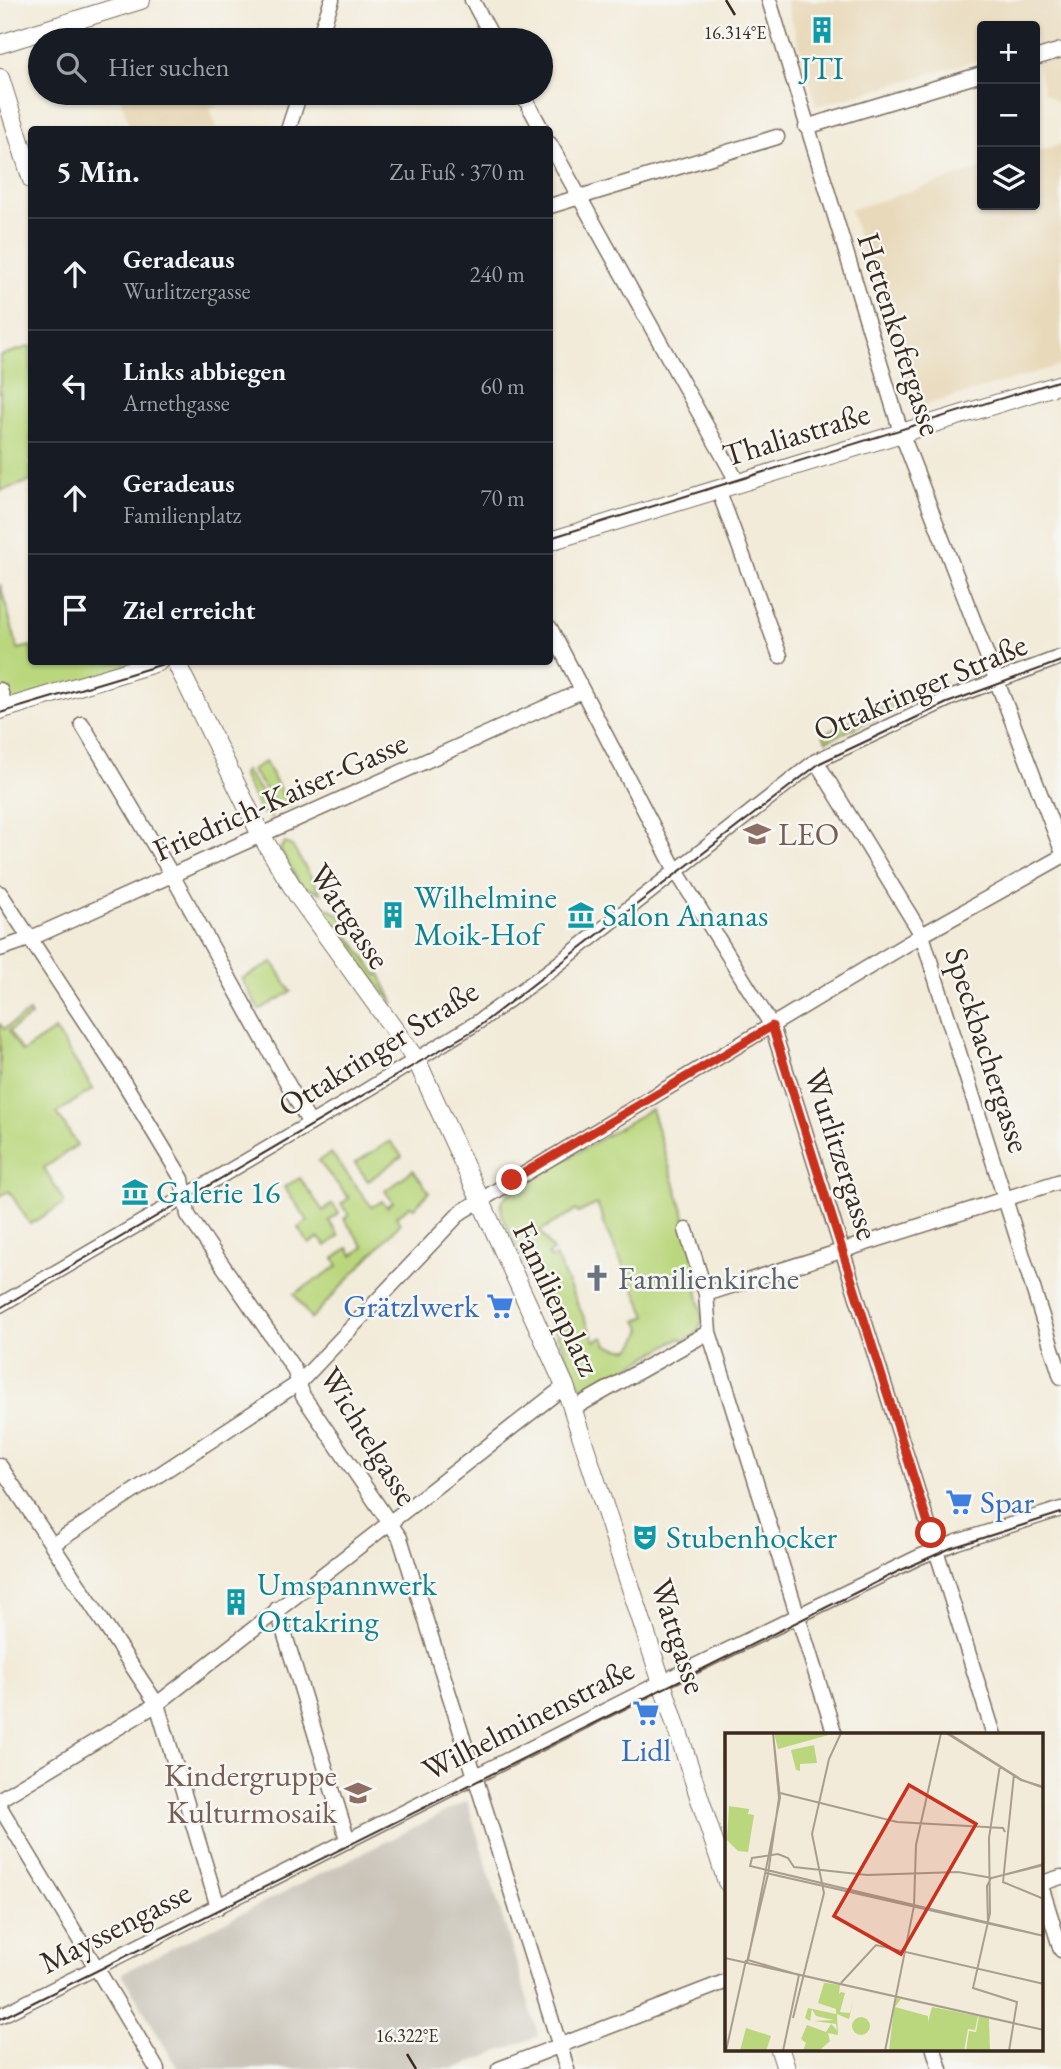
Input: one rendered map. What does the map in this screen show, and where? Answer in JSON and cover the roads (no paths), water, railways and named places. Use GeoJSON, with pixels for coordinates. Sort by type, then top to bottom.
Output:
{"type":"FeatureCollection","features":[{"type":"Feature","properties":{"kind":"main road"},"geometry":{"type":"LineString","coordinates":[[51,28],[141,0]]}},
{"type":"Feature","properties":{"kind":"main road"},"geometry":{"type":"LineString","coordinates":[[0,44],[28,35]]}},
{"type":"Feature","properties":{"kind":"main road"},"geometry":{"type":"LineString","coordinates":[[0,78],[28,167]]}},
{"type":"Feature","properties":{"kind":"main road","name":"Thaliastraße"},"geometry":{"type":"LineString","coordinates":[[553,540],[1061,384]]}},
{"type":"Feature","properties":{"kind":"main road"},"geometry":{"type":"LineString","coordinates":[[3,709],[148,665]]}},
{"type":"Feature","properties":{"kind":"main road","name":"Wattgasse"},"geometry":{"type":"LineString","coordinates":[[177,665],[261,835],[341,959],[417,1061],[479,1200]]}},
{"type":"Feature","properties":{"kind":"main road","name":"Familienplatz"},"geometry":{"type":"LineString","coordinates":[[479,1200],[574,1408]]}},
{"type":"Feature","properties":{"kind":"main road","name":"Wattgasse"},"geometry":{"type":"LineString","coordinates":[[574,1408],[725,1876]]}},
{"type":"Feature","properties":{"kind":"main road"},"geometry":{"type":"LineString","coordinates":[[781,2052],[786,2069]]}},
{"type":"Feature","properties":{"kind":"street"},"geometry":{"type":"LineString","coordinates":[[322,28],[332,0]]}},
{"type":"Feature","properties":{"kind":"street"},"geometry":{"type":"LineString","coordinates":[[472,0],[487,28]]}},
{"type":"Feature","properties":{"kind":"street","name":"Hettenkofergasse"},"geometry":{"type":"LineString","coordinates":[[769,0],[901,432],[1061,848]]}},
{"type":"Feature","properties":{"kind":"street"},"geometry":{"type":"LineString","coordinates":[[1040,56],[1061,50]]}},
{"type":"Feature","properties":{"kind":"street"},"geometry":{"type":"LineString","coordinates":[[807,127],[977,76]]}},
{"type":"Feature","properties":{"kind":"street"},"geometry":{"type":"LineString","coordinates":[[289,126],[296,105]]}},
{"type":"Feature","properties":{"kind":"street"},"geometry":{"type":"LineString","coordinates":[[528,105],[540,126]]}},
{"type":"Feature","properties":{"kind":"street"},"geometry":{"type":"LineString","coordinates":[[553,205],[777,137]]}},
{"type":"Feature","properties":{"kind":"street"},"geometry":{"type":"LineString","coordinates":[[553,150],[738,483]]}},
{"type":"Feature","properties":{"kind":"street"},"geometry":{"type":"LineString","coordinates":[[718,489],[780,656]]}},
{"type":"Feature","properties":{"kind":"street","name":"Wurlitzergasse"},"geometry":{"type":"LineString","coordinates":[[553,634],[675,869],[772,1026],[993,1733]]}},
{"type":"Feature","properties":{"kind":"street","name":"Ottakringer Straße"},"geometry":{"type":"LineString","coordinates":[[2,1299],[310,1124],[478,1022],[553,968],[675,869],[816,761],[995,680],[1061,657]]}},
{"type":"Feature","properties":{"kind":"street"},"geometry":{"type":"LineString","coordinates":[[0,690],[3,709]]}},
{"type":"Feature","properties":{"kind":"street","name":"Friedrich-Kaiser-Gasse"},"geometry":{"type":"LineString","coordinates":[[0,949],[29,939],[582,691]]}},
{"type":"Feature","properties":{"kind":"street"},"geometry":{"type":"LineString","coordinates":[[82,724],[172,875],[310,1124]]}},
{"type":"Feature","properties":{"kind":"street","name":"Speckbachergasse"},"geometry":{"type":"LineString","coordinates":[[816,761],[922,935],[1061,1377]]}},
{"type":"Feature","properties":{"kind":"street","name":"Familienplatz"},"geometry":{"type":"LineString","coordinates":[[479,1200],[922,935],[1061,857]]}},
{"type":"Feature","properties":{"kind":"street","name":"Wichtelgasse"},"geometry":{"type":"LineString","coordinates":[[0,894],[71,999],[176,1168],[182,1179],[188,1215],[300,1382],[303,1396],[400,1538],[567,2069]]}},
{"type":"Feature","properties":{"kind":"street"},"geometry":{"type":"LineString","coordinates":[[706,1294],[1061,1181]]}},
{"type":"Feature","properties":{"kind":"street"},"geometry":{"type":"LineString","coordinates":[[52,1545],[300,1382],[461,1212],[479,1200]]}},
{"type":"Feature","properties":{"kind":"street"},"geometry":{"type":"LineString","coordinates":[[686,1230],[706,1294],[709,1332],[834,1733]]}},
{"type":"Feature","properties":{"kind":"street","name":"Familienplatz"},"geometry":{"type":"LineString","coordinates":[[574,1408],[709,1332]]}},
{"type":"Feature","properties":{"kind":"street"},"geometry":{"type":"LineString","coordinates":[[0,1799],[157,1704],[565,1386]]}},
{"type":"Feature","properties":{"kind":"street"},"geometry":{"type":"LineString","coordinates":[[0,1466],[157,1704],[218,1907]]}},
{"type":"Feature","properties":{"kind":"street","name":"Wilhelminenstraße"},"geometry":{"type":"LineString","coordinates":[[218,1907],[662,1682],[936,1549],[1061,1509]]}},
{"type":"Feature","properties":{"kind":"street"},"geometry":{"type":"LineString","coordinates":[[277,1609],[348,1841]]}},
{"type":"Feature","properties":{"kind":"street"},"geometry":{"type":"LineString","coordinates":[[0,1807],[157,2069]]}},
{"type":"Feature","properties":{"kind":"street"},"geometry":{"type":"LineString","coordinates":[[1044,1882],[1061,1877]]}},
{"type":"Feature","properties":{"kind":"street"},"geometry":{"type":"LineString","coordinates":[[1044,1895],[1061,1950]]}},
{"type":"Feature","properties":{"kind":"street","name":"Mayssengasse"},"geometry":{"type":"LineString","coordinates":[[0,2016],[218,1907]]}},
{"type":"Feature","properties":{"kind":"street"},"geometry":{"type":"LineString","coordinates":[[499,2069],[725,1982]]}},
{"type":"Feature","properties":{"kind":"street"},"geometry":{"type":"LineString","coordinates":[[935,2052],[940,2069]]}},
{"type":"Feature","properties":{"kind":"tram line"},"geometry":{"type":"LineString","coordinates":[[553,537],[1061,380]]}},
{"type":"Feature","properties":{"kind":"tram line"},"geometry":{"type":"LineString","coordinates":[[0,1308],[474,1030],[820,763],[947,703],[1061,661]]}},
{"type":"Feature","properties":{"kind":"tram line"},"geometry":{"type":"LineString","coordinates":[[0,713],[160,665]]}},
{"type":"Feature","properties":{"kind":"tram line"},"geometry":{"type":"LineString","coordinates":[[0,2019],[897,1572],[951,1548],[1061,1513]]}},
{"type":"Feature","properties":{"kind":"place","name":"JTI"},"geometry":{"type":"Point","coordinates":[822,30]}},
{"type":"Feature","properties":{"kind":"place","name":"LEO"},"geometry":{"type":"Point","coordinates":[757,834]}},
{"type":"Feature","properties":{"kind":"place","name":"Wilhelmine Moik-Hof"},"geometry":{"type":"Point","coordinates":[393,915]}},
{"type":"Feature","properties":{"kind":"place","name":"Salon Ananas"},"geometry":{"type":"Point","coordinates":[581,915]}},
{"type":"Feature","properties":{"kind":"place","name":"Galerie 16"},"geometry":{"type":"Point","coordinates":[135,1192]}},
{"type":"Feature","properties":{"kind":"place","name":"Familienkirche"},"geometry":{"type":"Point","coordinates":[597,1278]}},
{"type":"Feature","properties":{"kind":"place","name":"Grätzlwerk"},"geometry":{"type":"Point","coordinates":[500,1306]}},
{"type":"Feature","properties":{"kind":"place","name":"Spar"},"geometry":{"type":"Point","coordinates":[959,1502]}},
{"type":"Feature","properties":{"kind":"place","name":"Stubenhocker"},"geometry":{"type":"Point","coordinates":[645,1537]}},
{"type":"Feature","properties":{"kind":"place","name":"Umspannwerk Ottakring"},"geometry":{"type":"Point","coordinates":[236,1602]}},
{"type":"Feature","properties":{"kind":"place","name":"Lidl"},"geometry":{"type":"Point","coordinates":[646,1713]}},
{"type":"Feature","properties":{"kind":"place","name":"Kindergruppe Kulturmosaik"},"geometry":{"type":"Point","coordinates":[358,1793]}}]}
